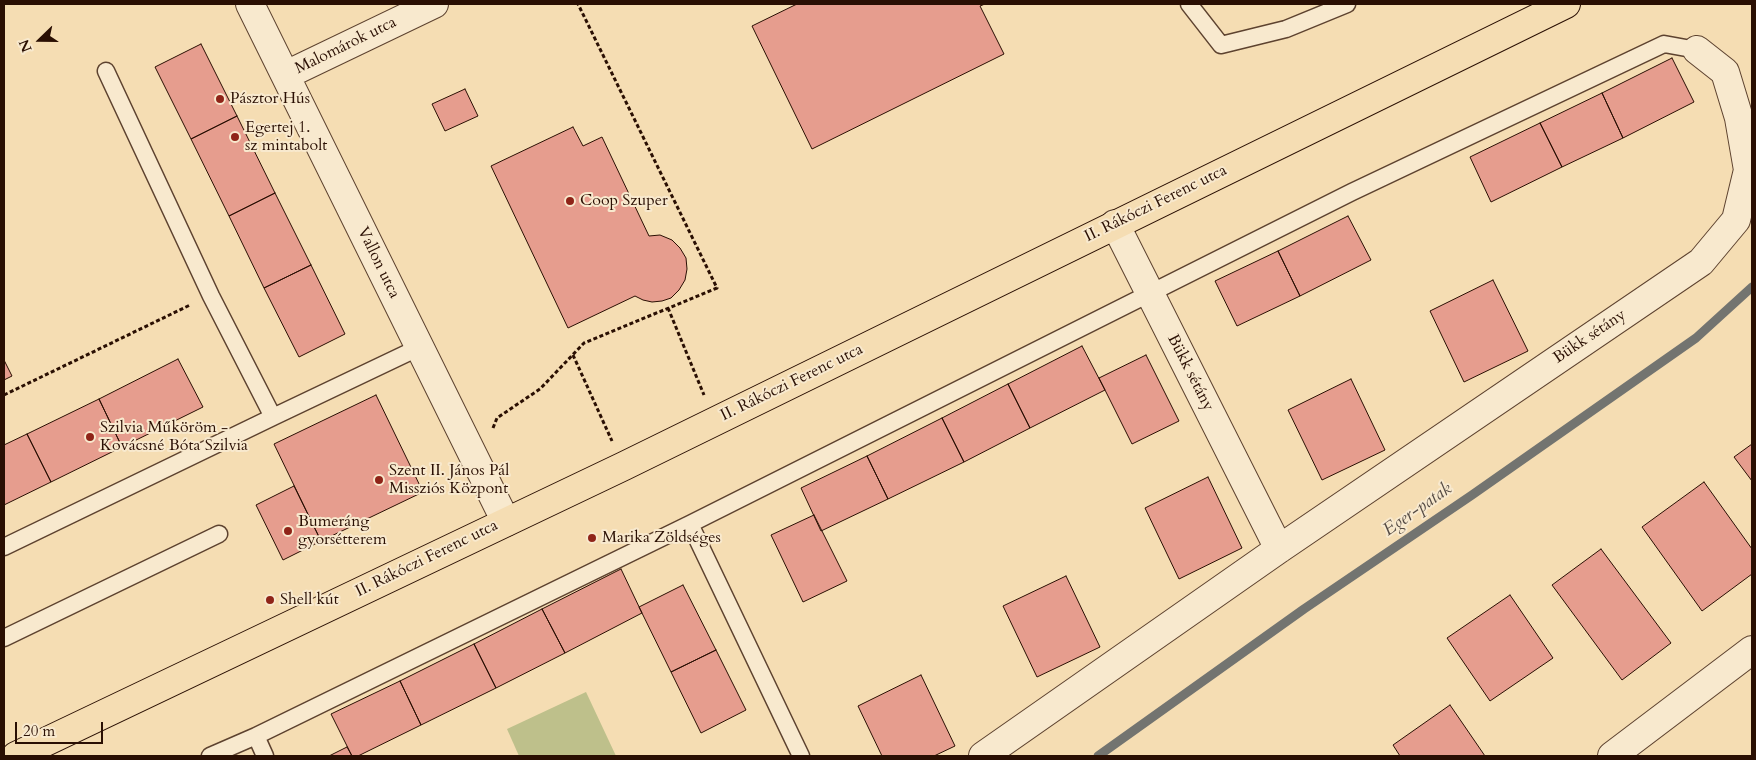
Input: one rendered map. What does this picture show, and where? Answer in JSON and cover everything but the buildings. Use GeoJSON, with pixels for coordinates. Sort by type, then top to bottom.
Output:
{"type":"FeatureCollection","features":[{"type":"Feature","properties":{"kind":"main road","name":"II. Rákóczi Ferenc utca"},"geometry":{"type":"LineString","coordinates":[[16,756],[624,466],[1566,4]]}},
{"type":"Feature","properties":{"kind":"street","name":"Vallon utca"},"geometry":{"type":"LineString","coordinates":[[250,4],[506,522]]}},
{"type":"Feature","properties":{"kind":"street","name":"Malomárok utca"},"geometry":{"type":"LineString","coordinates":[[286,75],[434,4]]}},
{"type":"Feature","properties":{"kind":"street","name":"Bükk sétány"},"geometry":{"type":"LineString","coordinates":[[983,756],[1279,549],[1701,262],[1736,220],[1748,170],[1739,118],[1725,72],[1698,50]]}},
{"type":"Feature","properties":{"kind":"street","name":"Bükk sétány"},"geometry":{"type":"LineString","coordinates":[[1115,224],[1279,549]]}},
{"type":"Feature","properties":{"kind":"street"},"geometry":{"type":"LineString","coordinates":[[1612,756],[1752,650]]}},
{"type":"Feature","properties":{"kind":"lane"},"geometry":{"type":"LineString","coordinates":[[1189,4],[1222,44],[1286,28],[1347,4]]}},
{"type":"Feature","properties":{"kind":"lane"},"geometry":{"type":"LineString","coordinates":[[210,756],[256,736],[690,524],[1150,295],[1352,192],[1664,44],[1698,50]]}},
{"type":"Feature","properties":{"kind":"lane"},"geometry":{"type":"LineString","coordinates":[[106,71],[211,296],[273,417]]}},
{"type":"Feature","properties":{"kind":"lane"},"geometry":{"type":"LineString","coordinates":[[4,547],[420,347]]}},
{"type":"Feature","properties":{"kind":"lane"},"geometry":{"type":"LineString","coordinates":[[690,524],[801,756]]}},
{"type":"Feature","properties":{"kind":"lane"},"geometry":{"type":"LineString","coordinates":[[4,638],[220,534]]}},
{"type":"Feature","properties":{"kind":"lane"},"geometry":{"type":"LineString","coordinates":[[256,736],[265,756]]}},
{"type":"Feature","properties":{"kind":"path"},"geometry":{"type":"LineString","coordinates":[[476,462],[497,418],[540,389],[584,343],[717,288],[578,4]]}},
{"type":"Feature","properties":{"kind":"path"},"geometry":{"type":"LineString","coordinates":[[4,395],[211,296]]}},
{"type":"Feature","properties":{"kind":"path"},"geometry":{"type":"LineString","coordinates":[[668,308],[714,421]]}},
{"type":"Feature","properties":{"kind":"path"},"geometry":{"type":"LineString","coordinates":[[573,355],[624,466]]}},
{"type":"Feature","properties":{"kind":"green space"},"geometry":{"type":"Polygon","coordinates":[[[586,692],[616,756],[519,756],[507,729],[586,692]]]}},
{"type":"Feature","properties":{"kind":"waterway","name":"Eger-patak"},"geometry":{"type":"LineString","coordinates":[[1098,756],[1304,609],[1472,495],[1696,338],[1752,287]]}},
{"type":"Feature","properties":{"kind":"place","name":"Pásztor Hús"},"geometry":{"type":"Point","coordinates":[220,99]}},
{"type":"Feature","properties":{"kind":"place","name":"Egertej 1. sz mintabolt"},"geometry":{"type":"Point","coordinates":[235,137]}},
{"type":"Feature","properties":{"kind":"place","name":"Coop Szuper"},"geometry":{"type":"Point","coordinates":[570,201]}},
{"type":"Feature","properties":{"kind":"place","name":"Szilvia Műköröm - Kovácsné Bóta Szilvia"},"geometry":{"type":"Point","coordinates":[90,437]}},
{"type":"Feature","properties":{"kind":"place","name":"Szent II. János Pál Missziós Központ"},"geometry":{"type":"Point","coordinates":[379,480]}},
{"type":"Feature","properties":{"kind":"place","name":"Bumeráng gyorsétterem"},"geometry":{"type":"Point","coordinates":[288,531]}},
{"type":"Feature","properties":{"kind":"place","name":"Marika Zöldséges"},"geometry":{"type":"Point","coordinates":[592,538]}},
{"type":"Feature","properties":{"kind":"place","name":"Shell kút"},"geometry":{"type":"Point","coordinates":[270,600]}}]}
